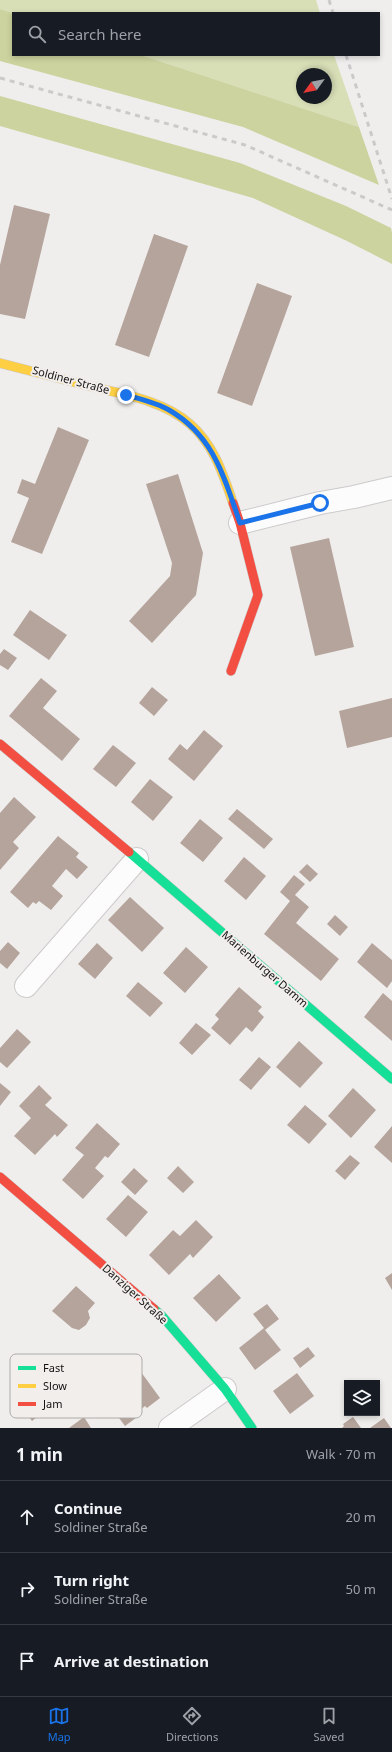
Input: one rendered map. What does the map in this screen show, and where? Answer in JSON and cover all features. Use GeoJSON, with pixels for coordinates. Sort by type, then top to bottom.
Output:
{"type":"FeatureCollection","features":[{"type":"Feature","properties":{"kind":"street","name":"Soldiner Straße"},"geometry":{"type":"LineString","coordinates":[[0,363],[126,395],[168,409],[190,424],[208,444],[221,467],[240,523],[258,595],[231,671]]}},
{"type":"Feature","properties":{"kind":"street"},"geometry":{"type":"LineString","coordinates":[[240,523],[320,503],[392,488]]}},
{"type":"Feature","properties":{"kind":"street","name":"Marienburger Damm"},"geometry":{"type":"LineString","coordinates":[[0,744],[137,859],[392,1079]]}},
{"type":"Feature","properties":{"kind":"street"},"geometry":{"type":"LineString","coordinates":[[26,986],[137,859]]}},
{"type":"Feature","properties":{"kind":"street","name":"Danziger Straße"},"geometry":{"type":"LineString","coordinates":[[0,1176],[162,1316],[224,1389],[252,1428]]}},
{"type":"Feature","properties":{"kind":"street"},"geometry":{"type":"LineString","coordinates":[[170,1428],[224,1389]]}},
{"type":"Feature","properties":{"kind":"green space"},"geometry":{"type":"Polygon","coordinates":[[[0,0],[316,0],[320,12],[12,13],[0,9],[0,0]]]}},
{"type":"Feature","properties":{"kind":"green space"},"geometry":{"type":"Polygon","coordinates":[[[0,9],[12,13],[12,56],[144,56],[359,127],[379,185],[243,127],[0,61],[0,9]]]}},
{"type":"Feature","properties":{"kind":"green space"},"geometry":{"type":"Polygon","coordinates":[[[144,56],[334,56],[359,127],[144,56]]]}},
{"type":"Feature","properties":{"kind":"green space"},"geometry":{"type":"Polygon","coordinates":[[[0,96],[240,163],[346,206],[391,228],[392,264],[347,241],[253,198],[0,126],[0,96]]]}},
{"type":"Feature","properties":{"kind":"building"},"geometry":{"type":"Polygon","coordinates":[[[14,205],[50,214],[25,319],[0,314],[0,265],[14,205]]]}},
{"type":"Feature","properties":{"kind":"building"},"geometry":{"type":"Polygon","coordinates":[[[154,234],[188,246],[149,357],[115,345],[154,234]]]}},
{"type":"Feature","properties":{"kind":"building"},"geometry":{"type":"Polygon","coordinates":[[[257,283],[292,296],[252,406],[217,393],[257,283]]]}},
{"type":"Feature","properties":{"kind":"building"},"geometry":{"type":"Polygon","coordinates":[[[58,427],[89,440],[42,554],[11,542],[29,498],[17,493],[22,479],[35,484],[58,427]]]}},
{"type":"Feature","properties":{"kind":"building"},"geometry":{"type":"Polygon","coordinates":[[[178,474],[203,553],[196,595],[152,643],[129,621],[170,576],[172,563],[146,484],[178,474]]]}},
{"type":"Feature","properties":{"kind":"building"},"geometry":{"type":"Polygon","coordinates":[[[329,538],[354,647],[315,656],[290,547],[329,538]]]}},
{"type":"Feature","properties":{"kind":"building"},"geometry":{"type":"Polygon","coordinates":[[[30,610],[67,635],[49,660],[13,635],[30,610]]]}},
{"type":"Feature","properties":{"kind":"building"},"geometry":{"type":"Polygon","coordinates":[[[4,649],[17,658],[8,670],[0,665],[0,654],[4,649]]]}},
{"type":"Feature","properties":{"kind":"building"},"geometry":{"type":"Polygon","coordinates":[[[41,678],[57,691],[43,708],[80,739],[62,761],[9,716],[41,678]]]}},
{"type":"Feature","properties":{"kind":"building"},"geometry":{"type":"Polygon","coordinates":[[[152,687],[168,700],[154,716],[139,703],[152,687]]]}},
{"type":"Feature","properties":{"kind":"building"},"geometry":{"type":"Polygon","coordinates":[[[392,698],[392,737],[347,748],[339,711],[392,698]]]}},
{"type":"Feature","properties":{"kind":"building"},"geometry":{"type":"Polygon","coordinates":[[[204,730],[223,746],[194,781],[168,759],[180,744],[187,750],[204,730]]]}},
{"type":"Feature","properties":{"kind":"building"},"geometry":{"type":"Polygon","coordinates":[[[113,745],[136,763],[116,787],[93,769],[113,745]]]}},
{"type":"Feature","properties":{"kind":"building"},"geometry":{"type":"Polygon","coordinates":[[[150,779],[173,797],[153,821],[131,802],[150,779]]]}},
{"type":"Feature","properties":{"kind":"building"},"geometry":{"type":"Polygon","coordinates":[[[14,797],[36,817],[13,842],[19,848],[0,870],[0,813],[14,797]]]}},
{"type":"Feature","properties":{"kind":"building"},"geometry":{"type":"Polygon","coordinates":[[[237,809],[273,839],[264,849],[228,819],[237,809]]]}},
{"type":"Feature","properties":{"kind":"building"},"geometry":{"type":"Polygon","coordinates":[[[200,819],[223,838],[203,862],[180,843],[200,819]]]}},
{"type":"Feature","properties":{"kind":"building"},"geometry":{"type":"Polygon","coordinates":[[[58,836],[79,853],[76,857],[88,867],[77,879],[66,869],[52,886],[63,896],[51,910],[39,901],[36,904],[33,902],[28,908],[10,892],[58,836]]]}},
{"type":"Feature","properties":{"kind":"building"},"geometry":{"type":"Polygon","coordinates":[[[244,857],[266,876],[246,900],[224,881],[244,857]]]}},
{"type":"Feature","properties":{"kind":"building"},"geometry":{"type":"Polygon","coordinates":[[[307,864],[318,874],[310,882],[299,872],[307,864]]]}},
{"type":"Feature","properties":{"kind":"building"},"geometry":{"type":"Polygon","coordinates":[[[294,875],[305,884],[295,895],[309,907],[296,923],[339,959],[321,981],[264,934],[290,901],[280,892],[294,875]]]}},
{"type":"Feature","properties":{"kind":"building"},"geometry":{"type":"Polygon","coordinates":[[[130,897],[164,928],[142,952],[108,920],[130,897]]]}},
{"type":"Feature","properties":{"kind":"building"},"geometry":{"type":"Polygon","coordinates":[[[335,915],[348,927],[340,936],[327,924],[335,915]]]}},
{"type":"Feature","properties":{"kind":"building"},"geometry":{"type":"Polygon","coordinates":[[[8,942],[20,953],[7,969],[0,963],[0,951],[8,942]]]}},
{"type":"Feature","properties":{"kind":"building"},"geometry":{"type":"Polygon","coordinates":[[[97,943],[113,958],[95,979],[78,964],[97,943]]]}},
{"type":"Feature","properties":{"kind":"building"},"geometry":{"type":"Polygon","coordinates":[[[372,943],[392,960],[392,981],[387,988],[357,962],[372,943]]]}},
{"type":"Feature","properties":{"kind":"building"},"geometry":{"type":"Polygon","coordinates":[[[186,947],[208,967],[185,993],[163,973],[186,947]]]}},
{"type":"Feature","properties":{"kind":"building"},"geometry":{"type":"Polygon","coordinates":[[[138,982],[163,1003],[150,1017],[126,996],[138,982]]]}},
{"type":"Feature","properties":{"kind":"building"},"geometry":{"type":"Polygon","coordinates":[[[239,987],[262,1007],[258,1011],[264,1017],[252,1032],[246,1027],[230,1045],[211,1028],[219,1019],[215,1015],[239,987]]]}},
{"type":"Feature","properties":{"kind":"building"},"geometry":{"type":"Polygon","coordinates":[[[383,993],[392,1001],[392,1041],[364,1017],[383,993]]]}},
{"type":"Feature","properties":{"kind":"building"},"geometry":{"type":"Polygon","coordinates":[[[196,1023],[211,1035],[192,1055],[179,1043],[196,1023]]]}},
{"type":"Feature","properties":{"kind":"building"},"geometry":{"type":"Polygon","coordinates":[[[17,1029],[31,1042],[7,1068],[0,1062],[0,1048],[17,1029]]]}},
{"type":"Feature","properties":{"kind":"building"},"geometry":{"type":"Polygon","coordinates":[[[299,1041],[323,1063],[300,1088],[276,1067],[299,1041]]]}},
{"type":"Feature","properties":{"kind":"building"},"geometry":{"type":"Polygon","coordinates":[[[259,1057],[271,1067],[251,1090],[239,1080],[259,1057]]]}},
{"type":"Feature","properties":{"kind":"building"},"geometry":{"type":"Polygon","coordinates":[[[0,1083],[11,1092],[0,1106],[0,1083]]]}},
{"type":"Feature","properties":{"kind":"building"},"geometry":{"type":"Polygon","coordinates":[[[39,1085],[52,1098],[45,1105],[68,1125],[57,1137],[55,1134],[35,1155],[14,1136],[31,1118],[19,1106],[39,1085]]]}},
{"type":"Feature","properties":{"kind":"building"},"geometry":{"type":"Polygon","coordinates":[[[353,1088],[376,1110],[351,1138],[328,1116],[353,1088]]]}},
{"type":"Feature","properties":{"kind":"building"},"geometry":{"type":"Polygon","coordinates":[[[305,1105],[327,1124],[309,1144],[287,1125],[305,1105]]]}},
{"type":"Feature","properties":{"kind":"building"},"geometry":{"type":"Polygon","coordinates":[[[97,1123],[120,1144],[108,1158],[105,1156],[95,1168],[104,1176],[83,1199],[62,1180],[84,1155],[75,1148],[97,1123]]]}},
{"type":"Feature","properties":{"kind":"building"},"geometry":{"type":"Polygon","coordinates":[[[392,1126],[392,1163],[374,1147],[392,1126]]]}},
{"type":"Feature","properties":{"kind":"building"},"geometry":{"type":"Polygon","coordinates":[[[350,1155],[360,1163],[345,1180],[335,1171],[350,1155]]]}},
{"type":"Feature","properties":{"kind":"building"},"geometry":{"type":"Polygon","coordinates":[[[178,1166],[194,1182],[183,1193],[167,1178],[178,1166]]]}},
{"type":"Feature","properties":{"kind":"building"},"geometry":{"type":"Polygon","coordinates":[[[134,1168],[148,1181],[135,1195],[121,1182],[134,1168]]]}},
{"type":"Feature","properties":{"kind":"building"},"geometry":{"type":"Polygon","coordinates":[[[128,1195],[148,1212],[126,1237],[106,1219],[128,1195]]]}},
{"type":"Feature","properties":{"kind":"building"},"geometry":{"type":"Polygon","coordinates":[[[196,1220],[213,1237],[193,1258],[190,1254],[169,1275],[149,1255],[173,1230],[180,1236],[196,1220]]]}},
{"type":"Feature","properties":{"kind":"building"},"geometry":{"type":"Polygon","coordinates":[[[392,1273],[392,1290],[385,1278],[392,1273]]]}},
{"type":"Feature","properties":{"kind":"building"},"geometry":{"type":"Polygon","coordinates":[[[219,1274],[241,1298],[216,1322],[193,1298],[219,1274]]]}},
{"type":"Feature","properties":{"kind":"building"},"geometry":{"type":"Polygon","coordinates":[[[76,1286],[95,1303],[88,1311],[90,1318],[86,1325],[79,1330],[72,1328],[52,1311],[76,1286]]]}},
{"type":"Feature","properties":{"kind":"building"},"geometry":{"type":"Polygon","coordinates":[[[267,1304],[279,1319],[265,1330],[281,1350],[255,1370],[239,1348],[264,1328],[253,1314],[267,1304]]]}},
{"type":"Feature","properties":{"kind":"building"},"geometry":{"type":"Polygon","coordinates":[[[308,1347],[315,1356],[300,1368],[293,1358],[308,1347]]]}},
{"type":"Feature","properties":{"kind":"building"},"geometry":{"type":"Polygon","coordinates":[[[142,1373],[160,1398],[147,1408],[145,1406],[142,1409],[142,1373]]]}},
{"type":"Feature","properties":{"kind":"building"},"geometry":{"type":"Polygon","coordinates":[[[297,1373],[314,1396],[290,1414],[273,1391],[297,1373]]]}},
{"type":"Feature","properties":{"kind":"building"},"geometry":{"type":"Polygon","coordinates":[[[353,1417],[361,1428],[342,1428],[344,1426],[343,1424],[353,1417]]]}},
{"type":"Feature","properties":{"kind":"building"},"geometry":{"type":"Polygon","coordinates":[[[85,1418],[91,1428],[69,1428],[85,1418]]]}},
{"type":"Feature","properties":{"kind":"building"},"geometry":{"type":"Polygon","coordinates":[[[119,1418],[136,1418],[125,1426],[119,1418]]]}},
{"type":"Feature","properties":{"kind":"building"},"geometry":{"type":"Polygon","coordinates":[[[384,1418],[391,1428],[370,1428],[384,1418]]]}},
{"type":"Feature","properties":{"kind":"railway"},"geometry":{"type":"LineString","coordinates":[[329,0],[333,12]]}},
{"type":"Feature","properties":{"kind":"railway"},"geometry":{"type":"LineString","coordinates":[[346,56],[392,199]]}},
{"type":"Feature","properties":{"kind":"railway"},"geometry":{"type":"LineString","coordinates":[[0,78],[245,145],[392,210]]}},
{"type":"Feature","properties":{"kind":"traffic: fast"},"geometry":{"type":"LineString","coordinates":[[129,852],[392,1079]]}},
{"type":"Feature","properties":{"kind":"traffic: fast"},"geometry":{"type":"LineString","coordinates":[[154,1309],[162,1316],[225,1389],[252,1428]]}},
{"type":"Feature","properties":{"kind":"traffic: slow"},"geometry":{"type":"LineString","coordinates":[[0,363],[142,399],[167,409],[179,416],[198,432],[212,451],[217,460],[233,503]]}},
{"type":"Feature","properties":{"kind":"traffic: jam"},"geometry":{"type":"LineString","coordinates":[[231,671],[258,595],[240,523],[233,503]]}},
{"type":"Feature","properties":{"kind":"traffic: jam"},"geometry":{"type":"LineString","coordinates":[[0,744],[129,852]]}},
{"type":"Feature","properties":{"kind":"traffic: jam"},"geometry":{"type":"LineString","coordinates":[[0,1177],[154,1309]]}},
{"type":"Feature","properties":{"kind":"route"},"geometry":{"type":"LineString","coordinates":[[126,395],[168,409],[190,424],[208,444],[221,467],[240,523],[320,503]]}}]}
